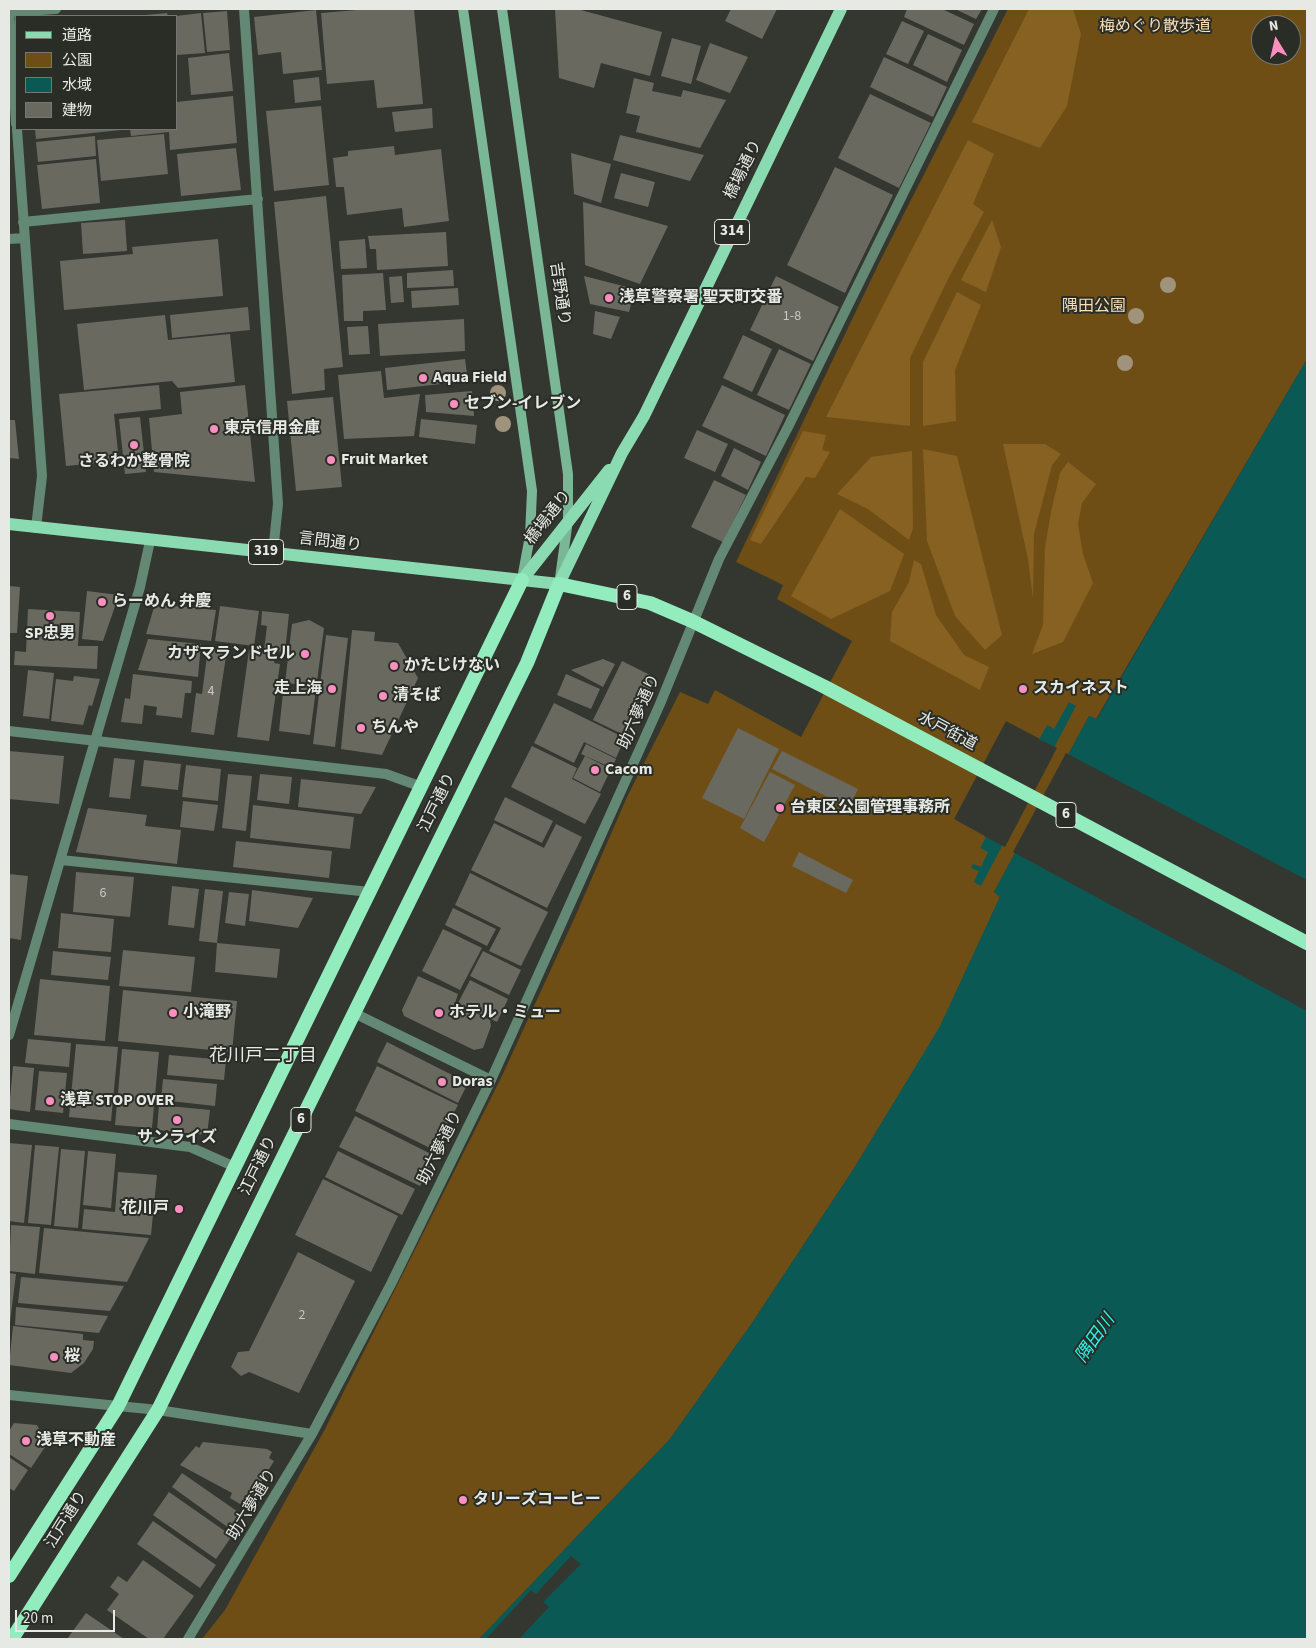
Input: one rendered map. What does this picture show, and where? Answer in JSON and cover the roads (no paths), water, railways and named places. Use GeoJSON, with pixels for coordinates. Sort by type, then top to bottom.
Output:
{"type":"FeatureCollection","features":[{"type":"Feature","properties":{"kind":"highway","name":"江戸通り"},"geometry":{"type":"LineString","coordinates":[[9,1576],[118,1406],[522,580]]}},
{"type":"Feature","properties":{"kind":"highway","name":"江戸通り"},"geometry":{"type":"LineString","coordinates":[[12,1639],[158,1410],[527,663],[559,584]]}},
{"type":"Feature","properties":{"kind":"highway","name":"水戸街道"},"geometry":{"type":"LineString","coordinates":[[559,584],[621,595],[650,603],[692,621],[825,687],[1307,943]]}},
{"type":"Feature","properties":{"kind":"main road"},"geometry":{"type":"LineString","coordinates":[[463,9],[532,491],[530,536],[522,580]]}},
{"type":"Feature","properties":{"kind":"main road","name":"吉野通り"},"geometry":{"type":"LineString","coordinates":[[502,9],[565,454],[568,520],[559,584]]}},
{"type":"Feature","properties":{"kind":"main road","name":"橋場通り"},"geometry":{"type":"LineString","coordinates":[[559,584],[622,453],[644,416],[841,9]]}},
{"type":"Feature","properties":{"kind":"main road","name":"橋場通り"},"geometry":{"type":"LineString","coordinates":[[522,580],[622,453]]}},
{"type":"Feature","properties":{"kind":"main road","name":"言問通り"},"geometry":{"type":"LineString","coordinates":[[9,524],[150,541],[273,552],[559,584]]}},
{"type":"Feature","properties":{"kind":"street"},"geometry":{"type":"LineString","coordinates":[[15,108],[9,11],[56,9]]}},
{"type":"Feature","properties":{"kind":"street"},"geometry":{"type":"LineString","coordinates":[[244,9],[278,504],[273,552]]}},
{"type":"Feature","properties":{"kind":"street","name":"助六夢通り"},"geometry":{"type":"LineString","coordinates":[[188,1639],[312,1434],[391,1284],[491,1080],[660,704],[692,621],[719,559],[788,427],[994,9]]}},
{"type":"Feature","properties":{"kind":"street"},"geometry":{"type":"LineString","coordinates":[[17,130],[42,476],[36,528]]}},
{"type":"Feature","properties":{"kind":"street"},"geometry":{"type":"LineString","coordinates":[[23,222],[258,199]]}},
{"type":"Feature","properties":{"kind":"street"},"geometry":{"type":"LineString","coordinates":[[9,239],[24,238]]}},
{"type":"Feature","properties":{"kind":"street"},"geometry":{"type":"LineString","coordinates":[[9,1035],[140,587],[150,541]]}},
{"type":"Feature","properties":{"kind":"street"},"geometry":{"type":"LineString","coordinates":[[9,731],[386,774],[422,787]]}},
{"type":"Feature","properties":{"kind":"street"},"geometry":{"type":"LineString","coordinates":[[61,860],[370,892]]}},
{"type":"Feature","properties":{"kind":"street"},"geometry":{"type":"LineString","coordinates":[[354,1013],[491,1080]]}},
{"type":"Feature","properties":{"kind":"street"},"geometry":{"type":"LineString","coordinates":[[9,1124],[190,1147],[235,1167]]}},
{"type":"Feature","properties":{"kind":"street"},"geometry":{"type":"LineString","coordinates":[[9,1395],[158,1410],[312,1434]]}},
{"type":"Feature","properties":{"kind":"water","name":"隅田川"},"geometry":{"type":"Polygon","coordinates":[[[1307,359],[1307,1639],[479,1639],[670,1439],[752,1323],[853,1170],[940,1026],[1000,897],[994,892],[1089,716],[1097,719],[1307,359]]]}},
{"type":"Feature","properties":{"kind":"water"},"geometry":{"type":"Polygon","coordinates":[[[1069,702],[1076,706],[981,886],[974,882],[979,871],[971,868],[973,864],[981,867],[988,852],[980,848],[1047,725],[1054,729],[1069,702]]]}},
{"type":"Feature","properties":{"kind":"place","name":"浅草警察署 聖天町交番"},"geometry":{"type":"Point","coordinates":[609,298]}},
{"type":"Feature","properties":{"kind":"place","name":"Aqua Field"},"geometry":{"type":"Point","coordinates":[423,378]}},
{"type":"Feature","properties":{"kind":"place","name":"セブン-イレブン"},"geometry":{"type":"Point","coordinates":[454,404]}},
{"type":"Feature","properties":{"kind":"place","name":"東京信用金庫"},"geometry":{"type":"Point","coordinates":[214,429]}},
{"type":"Feature","properties":{"kind":"place","name":"さるわか整骨院"},"geometry":{"type":"Point","coordinates":[134,445]}},
{"type":"Feature","properties":{"kind":"place","name":"Fruit Market"},"geometry":{"type":"Point","coordinates":[331,460]}},
{"type":"Feature","properties":{"kind":"place","name":"らーめん 弁慶"},"geometry":{"type":"Point","coordinates":[102,602]}},
{"type":"Feature","properties":{"kind":"place","name":"SP忠男"},"geometry":{"type":"Point","coordinates":[50,616]}},
{"type":"Feature","properties":{"kind":"place","name":"カザマランドセル"},"geometry":{"type":"Point","coordinates":[305,654]}},
{"type":"Feature","properties":{"kind":"place","name":"かたじけない"},"geometry":{"type":"Point","coordinates":[394,666]}},
{"type":"Feature","properties":{"kind":"place","name":"走上海"},"geometry":{"type":"Point","coordinates":[332,689]}},
{"type":"Feature","properties":{"kind":"place","name":"スカイネスト"},"geometry":{"type":"Point","coordinates":[1023,689]}},
{"type":"Feature","properties":{"kind":"place","name":"清そば"},"geometry":{"type":"Point","coordinates":[383,696]}},
{"type":"Feature","properties":{"kind":"place","name":"ちんや"},"geometry":{"type":"Point","coordinates":[361,728]}},
{"type":"Feature","properties":{"kind":"place","name":"Cacom"},"geometry":{"type":"Point","coordinates":[595,770]}},
{"type":"Feature","properties":{"kind":"place","name":"台東区公園管理事務所"},"geometry":{"type":"Point","coordinates":[780,808]}},
{"type":"Feature","properties":{"kind":"place","name":"小滝野"},"geometry":{"type":"Point","coordinates":[173,1013]}},
{"type":"Feature","properties":{"kind":"place","name":"ホテル・ミュー"},"geometry":{"type":"Point","coordinates":[439,1013]}},
{"type":"Feature","properties":{"kind":"place","name":"Doras"},"geometry":{"type":"Point","coordinates":[442,1082]}},
{"type":"Feature","properties":{"kind":"place","name":"浅草 STOP OVER"},"geometry":{"type":"Point","coordinates":[50,1101]}},
{"type":"Feature","properties":{"kind":"place","name":"サンライズ"},"geometry":{"type":"Point","coordinates":[177,1120]}},
{"type":"Feature","properties":{"kind":"place","name":"花川戸"},"geometry":{"type":"Point","coordinates":[179,1209]}},
{"type":"Feature","properties":{"kind":"place","name":"桜"},"geometry":{"type":"Point","coordinates":[54,1357]}},
{"type":"Feature","properties":{"kind":"place","name":"浅草不動産"},"geometry":{"type":"Point","coordinates":[26,1441]}},
{"type":"Feature","properties":{"kind":"place","name":"タリーズコーヒー"},"geometry":{"type":"Point","coordinates":[463,1500]}},
{"type":"Feature","properties":{"kind":"district","name":"花川戸二丁目"},"geometry":{"type":"Point","coordinates":[263,1057]}},
{"type":"Feature","properties":{"kind":"park label","name":"梅めぐり散歩道"},"geometry":{"type":"Point","coordinates":[1155,27]}},
{"type":"Feature","properties":{"kind":"park label","name":"隅田公園"},"geometry":{"type":"Point","coordinates":[1094,307]}}]}
